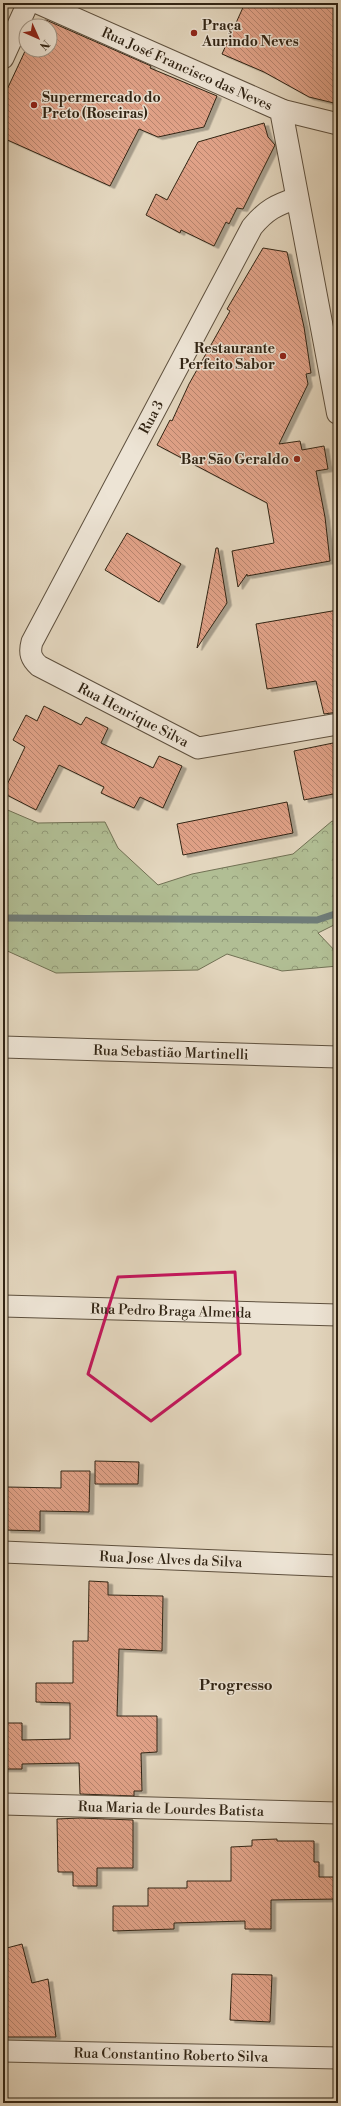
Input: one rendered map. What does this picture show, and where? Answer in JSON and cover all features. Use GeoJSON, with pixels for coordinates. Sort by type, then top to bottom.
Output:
{"type":"FeatureCollection","features":[{"type":"Feature","properties":{"kind":"street"},"geometry":{"type":"LineString","coordinates":[[3,58],[28,3]]}},
{"type":"Feature","properties":{"kind":"street","name":"Rua José Francisco das Neves"},"geometry":{"type":"LineString","coordinates":[[39,3],[281,110],[338,124]]}},
{"type":"Feature","properties":{"kind":"street"},"geometry":{"type":"LineString","coordinates":[[281,110],[338,412]]}},
{"type":"Feature","properties":{"kind":"street","name":"Rua 3"},"geometry":{"type":"LineString","coordinates":[[31,656],[32,642],[252,227],[264,213],[279,204],[297,198]]}},
{"type":"Feature","properties":{"kind":"street","name":"Rua Henrique Silva"},"geometry":{"type":"LineString","coordinates":[[31,656],[39,666],[198,748],[338,724]]}},
{"type":"Feature","properties":{"kind":"street","name":"Rua Sebastião Martinelli"},"geometry":{"type":"LineString","coordinates":[[3,1047],[338,1057]]}},
{"type":"Feature","properties":{"kind":"street","name":"Rua Pedro Braga Almeida"},"geometry":{"type":"LineString","coordinates":[[3,1306],[338,1315]]}},
{"type":"Feature","properties":{"kind":"street","name":"Rua Jose Alves da Silva"},"geometry":{"type":"LineString","coordinates":[[3,1552],[338,1566]]}},
{"type":"Feature","properties":{"kind":"street","name":"Rua Maria de Lourdes Batista"},"geometry":{"type":"LineString","coordinates":[[3,1804],[338,1813]]}},
{"type":"Feature","properties":{"kind":"street","name":"Rua Constantino Roberto Silva"},"geometry":{"type":"LineString","coordinates":[[3,2051],[338,2058]]}},
{"type":"Feature","properties":{"kind":"highlighted area"},"geometry":{"type":"Polygon","coordinates":[[[235,1272],[240,1354],[151,1421],[88,1374],[118,1277],[235,1272]]]}},
{"type":"Feature","properties":{"kind":"green space"},"geometry":{"type":"Polygon","coordinates":[[[3,808],[38,823],[105,822],[118,848],[158,885],[192,874],[293,854],[332,821],[338,823],[338,923],[318,933],[338,954],[338,966],[282,971],[227,954],[198,970],[56,973],[3,949],[3,808]]]}},
{"type":"Feature","properties":{"kind":"building"},"geometry":{"type":"Polygon","coordinates":[[[245,3],[338,3],[338,104],[309,97],[264,72],[222,54],[245,3]]]}},
{"type":"Feature","properties":{"kind":"building"},"geometry":{"type":"Polygon","coordinates":[[[58,25],[151,66],[150,68],[217,96],[204,127],[158,137],[139,129],[110,186],[3,138],[3,98],[22,58],[58,58],[58,25]]]}},
{"type":"Feature","properties":{"kind":"building"},"geometry":{"type":"Polygon","coordinates":[[[264,123],[268,137],[275,145],[243,209],[237,208],[229,224],[226,222],[214,246],[181,230],[180,233],[146,215],[156,194],[167,200],[198,142],[264,123]]]}},
{"type":"Feature","properties":{"kind":"building"},"geometry":{"type":"Polygon","coordinates":[[[263,248],[287,252],[304,327],[311,373],[306,374],[308,384],[279,444],[300,441],[302,450],[324,446],[328,469],[316,471],[325,517],[330,561],[247,576],[247,574],[238,587],[232,551],[274,543],[267,503],[157,445],[170,420],[172,421],[189,384],[230,311],[227,309],[263,248]]]}},
{"type":"Feature","properties":{"kind":"building"},"geometry":{"type":"Polygon","coordinates":[[[127,533],[181,564],[159,602],[105,570],[127,533]]]}},
{"type":"Feature","properties":{"kind":"building"},"geometry":{"type":"Polygon","coordinates":[[[216,548],[218,548],[227,603],[197,648],[216,548]]]}},
{"type":"Feature","properties":{"kind":"building"},"geometry":{"type":"Polygon","coordinates":[[[338,610],[338,712],[324,714],[316,681],[267,689],[256,624],[338,610]]]}},
{"type":"Feature","properties":{"kind":"building"},"geometry":{"type":"Polygon","coordinates":[[[44,706],[81,725],[86,717],[108,728],[101,743],[153,768],[159,756],[182,766],[163,808],[140,797],[134,808],[101,793],[104,787],[59,765],[36,810],[3,793],[25,747],[13,740],[26,715],[37,721],[44,706]]]}},
{"type":"Feature","properties":{"kind":"building"},"geometry":{"type":"Polygon","coordinates":[[[338,742],[338,793],[304,800],[294,751],[338,742]]]}},
{"type":"Feature","properties":{"kind":"building"},"geometry":{"type":"Polygon","coordinates":[[[287,802],[293,833],[183,855],[177,824],[287,802]]]}},
{"type":"Feature","properties":{"kind":"building"},"geometry":{"type":"Polygon","coordinates":[[[95,1461],[139,1462],[138,1484],[95,1484],[95,1461]]]}},
{"type":"Feature","properties":{"kind":"building"},"geometry":{"type":"Polygon","coordinates":[[[61,1471],[90,1471],[89,1512],[40,1511],[40,1531],[6,1530],[7,1487],[61,1488],[61,1471]]]}},
{"type":"Feature","properties":{"kind":"building"},"geometry":{"type":"Polygon","coordinates":[[[89,1581],[108,1582],[108,1595],[163,1596],[162,1651],[119,1649],[117,1716],[157,1716],[157,1752],[141,1753],[142,1791],[134,1791],[134,1796],[80,1794],[79,1763],[22,1764],[22,1769],[3,1769],[3,1723],[22,1723],[22,1740],[70,1739],[70,1703],[36,1702],[36,1683],[73,1683],[73,1641],[88,1641],[89,1581]]]}},
{"type":"Feature","properties":{"kind":"building"},"geometry":{"type":"Polygon","coordinates":[[[80,1818],[133,1820],[133,1868],[97,1868],[97,1886],[73,1886],[73,1872],[58,1872],[57,1819],[80,1818]]]}},
{"type":"Feature","properties":{"kind":"building"},"geometry":{"type":"Polygon","coordinates":[[[277,1839],[277,1841],[314,1841],[314,1862],[319,1862],[319,1877],[338,1877],[338,1899],[271,1900],[271,1929],[245,1929],[245,1921],[174,1923],[174,1929],[113,1931],[113,1906],[148,1906],[148,1888],[187,1888],[187,1881],[231,1881],[231,1847],[252,1846],[252,1840],[277,1839]]]}},
{"type":"Feature","properties":{"kind":"building"},"geometry":{"type":"Polygon","coordinates":[[[22,1944],[32,1983],[48,1979],[56,2037],[3,2037],[3,1949],[22,1944]]]}},
{"type":"Feature","properties":{"kind":"building"},"geometry":{"type":"Polygon","coordinates":[[[232,1974],[272,1975],[270,2022],[230,2020],[232,1974]]]}},
{"type":"Feature","properties":{"kind":"waterway"},"geometry":{"type":"LineString","coordinates":[[3,918],[317,920],[338,913]]}},
{"type":"Feature","properties":{"kind":"place","name":"Praça Aurindo Neves"},"geometry":{"type":"Point","coordinates":[194,33]}},
{"type":"Feature","properties":{"kind":"place","name":"Supermercado do Preto (Roseiras)"},"geometry":{"type":"Point","coordinates":[34,105]}},
{"type":"Feature","properties":{"kind":"place","name":"Restaurante Perfeito Sabor"},"geometry":{"type":"Point","coordinates":[283,356]}},
{"type":"Feature","properties":{"kind":"place","name":"Bar São Geraldo"},"geometry":{"type":"Point","coordinates":[297,459]}},
{"type":"Feature","properties":{"kind":"district","name":"Progresso"},"geometry":{"type":"Point","coordinates":[236,1685]}}]}
